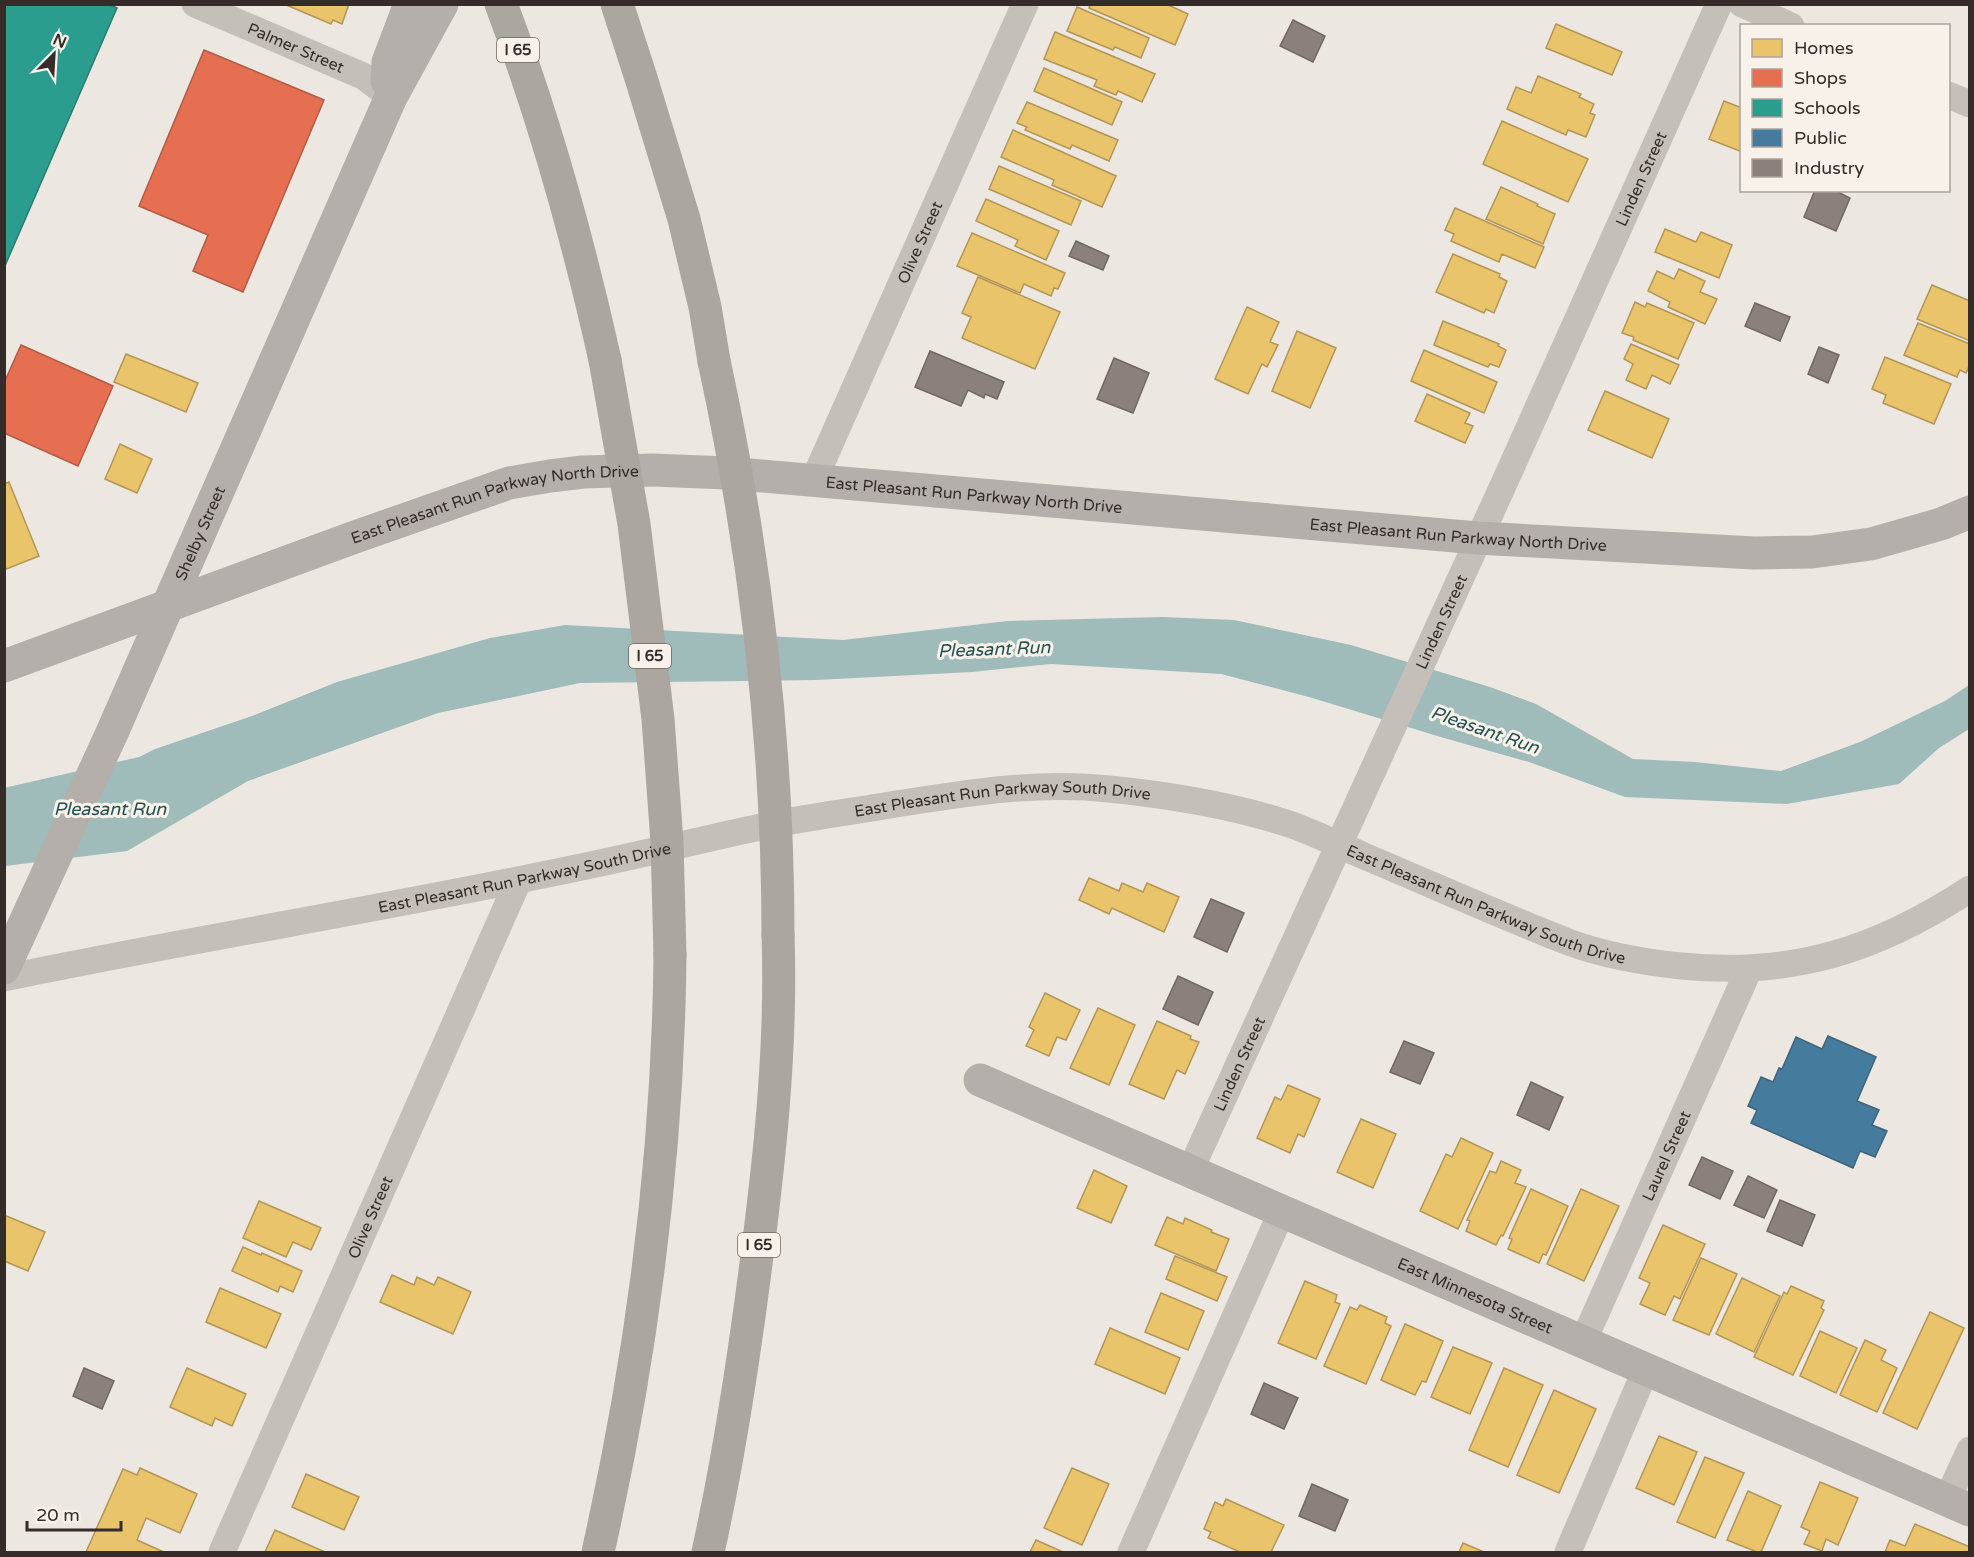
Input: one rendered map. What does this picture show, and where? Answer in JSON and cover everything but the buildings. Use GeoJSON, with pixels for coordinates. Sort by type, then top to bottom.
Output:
{"type":"FeatureCollection","features":[{"type":"Feature","properties":{"kind":"highway","name":"I 65"},"geometry":{"type":"LineString","coordinates":[[501,4],[533,95],[568,208],[605,360],[634,524],[658,719],[667,842],[670,955],[669,1036],[664,1121],[647,1270],[623,1426],[598,1552]]}},
{"type":"Feature","properties":{"kind":"highway","name":"I 65"},"geometry":{"type":"LineString","coordinates":[[617,4],[642,78],[684,219],[732,444],[744,512],[762,652],[775,795],[780,988],[768,1173],[724,1483],[708,1552]]}},
{"type":"Feature","properties":{"kind":"street","name":"Palmer Street"},"geometry":{"type":"LineString","coordinates":[[195,4],[363,76],[391,97]]}},
{"type":"Feature","properties":{"kind":"street","name":"Shelby Street"},"geometry":{"type":"LineString","coordinates":[[391,97],[387,85],[388,62],[410,4]]}},
{"type":"Feature","properties":{"kind":"street","name":"Shelby Street"},"geometry":{"type":"LineString","coordinates":[[4,968],[111,735],[391,97],[442,4]]}},
{"type":"Feature","properties":{"kind":"street","name":"Olive Street"},"geometry":{"type":"LineString","coordinates":[[814,480],[1025,4]]}},
{"type":"Feature","properties":{"kind":"street","name":"Linden Street"},"geometry":{"type":"LineString","coordinates":[[1191,1171],[1719,4]]}},
{"type":"Feature","properties":{"kind":"street"},"geometry":{"type":"LineString","coordinates":[[1743,4],[1787,24]]}},
{"type":"Feature","properties":{"kind":"street"},"geometry":{"type":"LineString","coordinates":[[1950,95],[1970,104]]}},
{"type":"Feature","properties":{"kind":"street","name":"East Pleasant Run Parkway North Drive"},"geometry":{"type":"LineString","coordinates":[[4,666],[509,483],[583,472],[653,470],[727,473],[1478,538],[1783,554],[1870,544],[1934,526],[1969,510]]}},
{"type":"Feature","properties":{"kind":"street","name":"East Pleasant Run Parkway South Drive"},"geometry":{"type":"LineString","coordinates":[[4,978],[518,881],[776,824],[974,792],[1036,786],[1081,786],[1200,802],[1289,825],[1570,942],[1640,961],[1707,968],[1749,969],[1802,963],[1876,941],[1931,914],[1969,890]]}},
{"type":"Feature","properties":{"kind":"street","name":"Olive Street"},"geometry":{"type":"LineString","coordinates":[[222,1552],[518,881]]}},
{"type":"Feature","properties":{"kind":"street","name":"Laurel Street"},"geometry":{"type":"LineString","coordinates":[[1583,1342],[1749,969]]}},
{"type":"Feature","properties":{"kind":"street","name":"East Minnesota Street"},"geometry":{"type":"LineString","coordinates":[[980,1080],[1958,1505]]}},
{"type":"Feature","properties":{"kind":"street"},"geometry":{"type":"LineString","coordinates":[[1131,1552],[1282,1210]]}},
{"type":"Feature","properties":{"kind":"street"},"geometry":{"type":"LineString","coordinates":[[1568,1552],[1646,1369]]}},
{"type":"Feature","properties":{"kind":"street"},"geometry":{"type":"LineString","coordinates":[[1958,1505],[1970,1450]]}},
{"type":"Feature","properties":{"kind":"water","name":"Pleasant Run"},"geometry":{"type":"Polygon","coordinates":[[[1162,617],[1234,620],[1351,645],[1490,687],[1536,704],[1633,759],[1695,762],[1781,771],[1860,742],[1945,701],[1969,685],[1969,729],[1939,748],[1899,784],[1787,804],[1625,797],[1529,762],[1309,697],[1221,674],[1051,664],[972,672],[816,680],[580,683],[438,713],[248,781],[127,851],[5,866],[4,788],[139,757],[155,749],[252,716],[337,682],[490,638],[565,625],[843,640],[1008,621],[1162,617]]]}}]}
